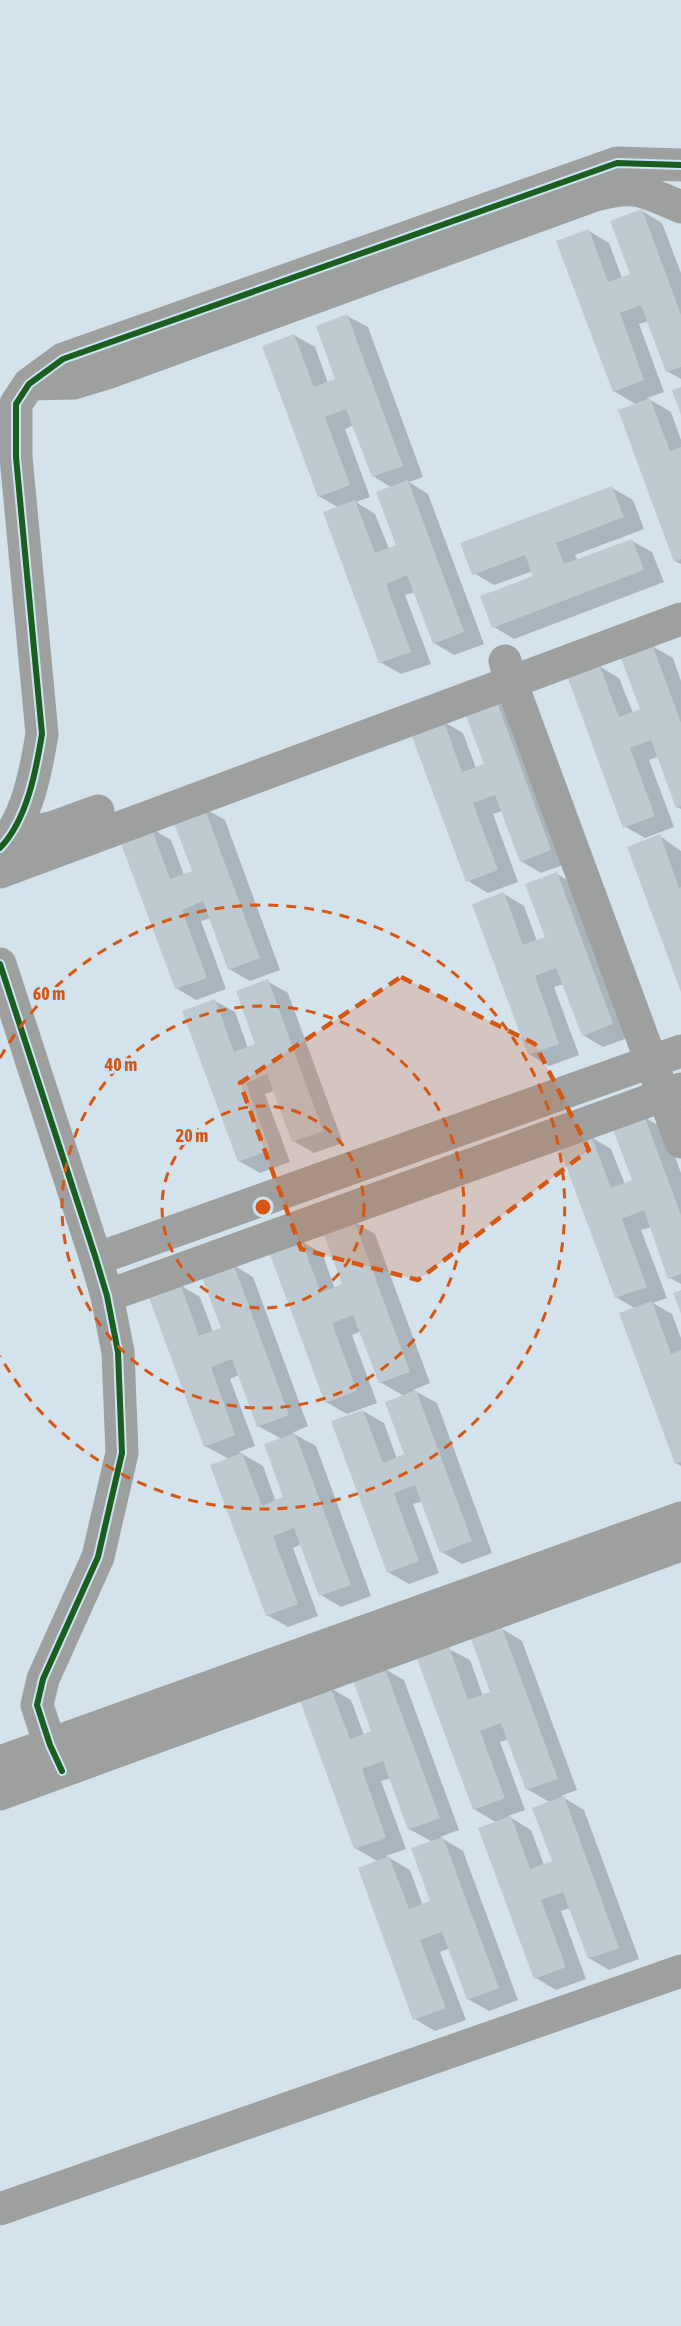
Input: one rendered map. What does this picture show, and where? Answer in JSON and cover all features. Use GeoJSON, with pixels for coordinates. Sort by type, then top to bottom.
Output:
{"type":"FeatureCollection","features":[{"type":"Feature","properties":{"kind":"street"},"geometry":{"type":"LineString","coordinates":[[5,842],[35,777],[42,734],[16,457],[16,404],[29,384],[63,359],[617,163],[681,165]]}},
{"type":"Feature","properties":{"kind":"street"},"geometry":{"type":"LineString","coordinates":[[29,384],[74,383],[107,373],[595,195],[619,189],[639,189],[681,207]]}},
{"type":"Feature","properties":{"kind":"street"},"geometry":{"type":"LineString","coordinates":[[0,872],[431,710],[508,672],[681,598]]}},
{"type":"Feature","properties":{"kind":"street"},"geometry":{"type":"LineString","coordinates":[[5,842],[508,672],[681,619]]}},
{"type":"Feature","properties":{"kind":"street"},"geometry":{"type":"LineString","coordinates":[[508,672],[667,1057],[681,1142]]}},
{"type":"Feature","properties":{"kind":"street"},"geometry":{"type":"LineString","coordinates":[[0,964],[96,1259],[107,1296],[118,1352],[122,1454],[98,1557],[43,1679],[37,1705],[56,1758]]}},
{"type":"Feature","properties":{"kind":"street"},"geometry":{"type":"LineString","coordinates":[[96,1259],[667,1057]]}},
{"type":"Feature","properties":{"kind":"street"},"geometry":{"type":"LineString","coordinates":[[107,1296],[672,1093]]}},
{"type":"Feature","properties":{"kind":"street"},"geometry":{"type":"LineString","coordinates":[[0,1794],[56,1758],[681,1518]]}},
{"type":"Feature","properties":{"kind":"street"},"geometry":{"type":"LineString","coordinates":[[0,1762],[56,1758],[681,1545]]}},
{"type":"Feature","properties":{"kind":"street"},"geometry":{"type":"LineString","coordinates":[[0,2209],[681,1971]]}},
{"type":"Feature","properties":{"kind":"highlighted area"},"geometry":{"type":"Polygon","coordinates":[[[401,977],[535,1044],[589,1150],[418,1280],[301,1249],[240,1083],[401,977]]]}},
{"type":"Feature","properties":{"kind":"building"},"geometry":{"type":"Polygon","coordinates":[[[642,209],[681,315],[681,367],[666,372],[641,305],[620,313],[644,380],[613,392],[556,241],[589,229],[608,282],[630,274],[610,221],[642,209]]]}},
{"type":"Feature","properties":{"kind":"building"},"geometry":{"type":"Polygon","coordinates":[[[347,314],[403,466],[372,477],[346,409],[325,417],[350,485],[318,497],[262,346],[294,334],[314,387],[335,379],[316,326],[347,314]]]}},
{"type":"Feature","properties":{"kind":"building"},"geometry":{"type":"Polygon","coordinates":[[[681,387],[681,415],[672,390],[681,387]]]}},
{"type":"Feature","properties":{"kind":"building"},"geometry":{"type":"Polygon","coordinates":[[[650,398],[670,451],[681,447],[681,559],[674,562],[618,410],[650,398]]]}},
{"type":"Feature","properties":{"kind":"building"},"geometry":{"type":"Polygon","coordinates":[[[408,480],[464,632],[433,644],[407,575],[386,584],[411,652],[379,663],[323,512],[355,500],[375,553],[396,545],[376,492],[408,480]]]}},
{"type":"Feature","properties":{"kind":"building"},"geometry":{"type":"Polygon","coordinates":[[[612,486],[624,517],[556,543],[564,564],[632,539],[644,570],[492,628],[480,596],[533,576],[525,555],[472,575],[460,543],[612,486]]]}},
{"type":"Feature","properties":{"kind":"building"},"geometry":{"type":"Polygon","coordinates":[[[652,644],[681,723],[681,806],[676,808],[651,740],[630,748],[655,816],[623,828],[567,676],[599,664],[619,717],[640,709],[620,656],[652,644]]]}},
{"type":"Feature","properties":{"kind":"building"},"geometry":{"type":"Polygon","coordinates":[[[496,699],[551,850],[520,862],[495,795],[473,803],[498,870],[466,882],[410,731],[443,719],[462,772],[484,764],[464,711],[496,699]]]}},
{"type":"Feature","properties":{"kind":"building"},"geometry":{"type":"Polygon","coordinates":[[[204,807],[260,958],[228,970],[203,901],[182,910],[207,978],[175,989],[119,838],[151,826],[170,879],[192,871],[172,818],[204,807]]]}},
{"type":"Feature","properties":{"kind":"building"},"geometry":{"type":"Polygon","coordinates":[[[660,834],[679,888],[681,887],[681,992],[627,847],[660,834]]]}},
{"type":"Feature","properties":{"kind":"building"},"geometry":{"type":"Polygon","coordinates":[[[557,872],[613,1024],[582,1036],[556,968],[535,976],[559,1044],[528,1055],[472,904],[504,892],[523,945],[545,937],[525,884],[557,872]]]}},
{"type":"Feature","properties":{"kind":"building"},"geometry":{"type":"Polygon","coordinates":[[[268,979],[323,1131],[292,1142],[267,1074],[246,1083],[270,1150],[238,1162],[182,1011],[215,999],[234,1052],[255,1044],[236,991],[268,979]]]}},
{"type":"Feature","properties":{"kind":"building"},"geometry":{"type":"Polygon","coordinates":[[[644,1115],[681,1215],[681,1274],[668,1279],[644,1210],[622,1219],[647,1287],[615,1298],[559,1147],[591,1135],[611,1188],[632,1180],[612,1127],[644,1115]]]}},
{"type":"Feature","properties":{"kind":"building"},"geometry":{"type":"Polygon","coordinates":[[[354,1220],[410,1372],[379,1383],[353,1315],[332,1323],[357,1391],[325,1403],[269,1252],[301,1240],[321,1293],[342,1284],[323,1232],[354,1220]]]}},
{"type":"Feature","properties":{"kind":"building"},"geometry":{"type":"Polygon","coordinates":[[[233,1263],[289,1415],[257,1427],[232,1359],[211,1367],[235,1435],[204,1447],[148,1295],[180,1283],[199,1336],[221,1328],[201,1275],[233,1263]]]}},
{"type":"Feature","properties":{"kind":"building"},"geometry":{"type":"Polygon","coordinates":[[[681,1290],[681,1314],[673,1293],[681,1290]]]}},
{"type":"Feature","properties":{"kind":"building"},"geometry":{"type":"Polygon","coordinates":[[[652,1301],[671,1354],[681,1350],[681,1462],[675,1464],[619,1313],[652,1301]]]}},
{"type":"Feature","properties":{"kind":"building"},"geometry":{"type":"Polygon","coordinates":[[[416,1390],[472,1541],[440,1553],[415,1485],[394,1493],[419,1561],[387,1573],[331,1421],[363,1410],[383,1463],[404,1454],[385,1402],[416,1390]]]}},
{"type":"Feature","properties":{"kind":"building"},"geometry":{"type":"Polygon","coordinates":[[[295,1433],[351,1585],[319,1596],[294,1528],[273,1536],[298,1604],[266,1616],[210,1465],[242,1453],[262,1506],[283,1497],[264,1444],[295,1433]]]}},
{"type":"Feature","properties":{"kind":"building"},"geometry":{"type":"Polygon","coordinates":[[[502,1627],[558,1779],[526,1790],[501,1723],[480,1731],[505,1798],[473,1810],[417,1659],[449,1647],[468,1700],[490,1692],[471,1639],[502,1627]]]}},
{"type":"Feature","properties":{"kind":"building"},"geometry":{"type":"Polygon","coordinates":[[[384,1666],[440,1818],[408,1830],[383,1761],[362,1769],[386,1838],[354,1849],[299,1698],[330,1686],[350,1739],[371,1731],[352,1678],[384,1666]]]}},
{"type":"Feature","properties":{"kind":"building"},"geometry":{"type":"Polygon","coordinates":[[[564,1796],[619,1948],[588,1959],[563,1892],[541,1900],[566,1967],[534,1979],[478,1828],[511,1816],[530,1869],[552,1861],[532,1808],[564,1796]]]}},
{"type":"Feature","properties":{"kind":"building"},"geometry":{"type":"Polygon","coordinates":[[[443,1837],[499,1988],[467,2000],[442,1932],[420,1940],[446,2008],[413,2020],[358,1868],[389,1856],[409,1909],[430,1901],[411,1848],[443,1837]]]}},
{"type":"Feature","properties":{"kind":"cycle path"},"geometry":{"type":"LineString","coordinates":[[0,848],[9,837],[24,809],[37,763],[42,734],[16,457],[16,404],[29,384],[63,359],[617,163],[681,165]]}},
{"type":"Feature","properties":{"kind":"cycle path"},"geometry":{"type":"LineString","coordinates":[[0,964],[96,1259],[107,1296],[118,1352],[122,1453],[98,1557],[43,1679],[37,1705],[50,1745],[62,1771]]}}]}
